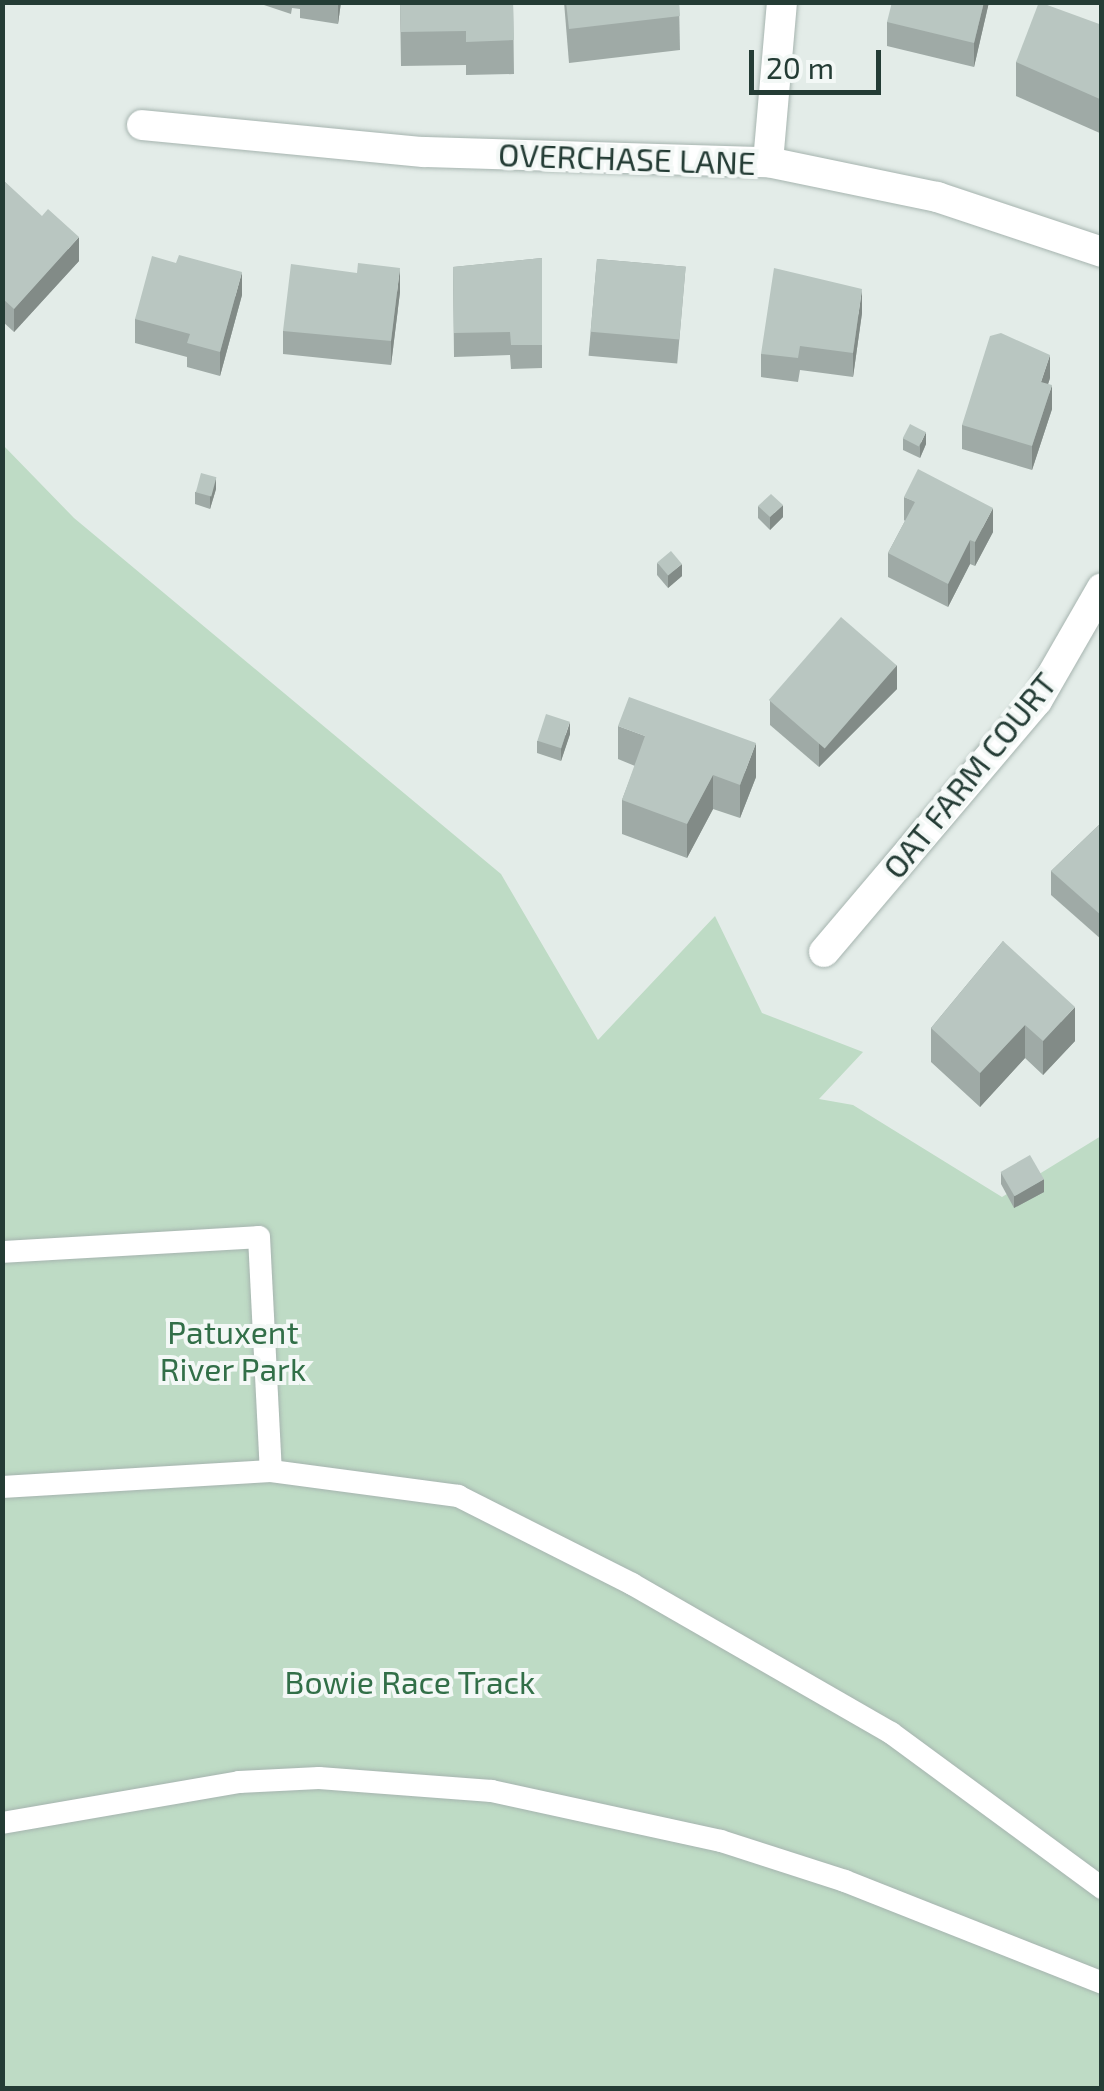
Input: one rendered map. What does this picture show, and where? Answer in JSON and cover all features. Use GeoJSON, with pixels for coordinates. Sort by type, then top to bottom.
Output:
{"type":"FeatureCollection","features":[{"type":"Feature","properties":{"kind":"street"},"geometry":{"type":"LineString","coordinates":[[768,162],[782,2]]}},
{"type":"Feature","properties":{"kind":"street","name":"OVERCHASE LANE"},"geometry":{"type":"LineString","coordinates":[[142,125],[424,152],[768,162],[938,197],[1102,252]]}},
{"type":"Feature","properties":{"kind":"street","name":"OAT FARM COURT"},"geometry":{"type":"LineString","coordinates":[[824,952],[1036,701],[1102,588]]}},
{"type":"Feature","properties":{"kind":"lane"},"geometry":{"type":"LineString","coordinates":[[2,1252],[259,1237],[271,1471]]}},
{"type":"Feature","properties":{"kind":"lane"},"geometry":{"type":"LineString","coordinates":[[2,1488],[271,1471],[458,1496],[632,1584],[892,1733],[1102,1888]]}},
{"type":"Feature","properties":{"kind":"lane"},"geometry":{"type":"LineString","coordinates":[[2,1823],[239,1782],[319,1778],[492,1792],[721,1841],[845,1881],[1102,1984]]}},
{"type":"Feature","properties":{"kind":"green space","name":"Bowie Race Track"},"geometry":{"type":"Polygon","coordinates":[[[2,444],[74,518],[501,874],[598,1040],[715,916],[762,1013],[863,1052],[819,1099],[853,1105],[1002,1197],[1101,1136],[1101,2088],[3,2088],[2,444]]]}},
{"type":"Feature","properties":{"kind":"building"},"geometry":{"type":"Polygon","coordinates":[[[400,2],[513,2],[514,40],[466,42],[466,31],[401,32],[400,2]]]}},
{"type":"Feature","properties":{"kind":"building"},"geometry":{"type":"Polygon","coordinates":[[[566,2],[679,2],[680,16],[569,29],[566,2]]]}},
{"type":"Feature","properties":{"kind":"building"},"geometry":{"type":"Polygon","coordinates":[[[892,2],[984,2],[974,43],[887,22],[892,2]]]}},
{"type":"Feature","properties":{"kind":"building"},"geometry":{"type":"Polygon","coordinates":[[[1039,2],[1102,25],[1102,100],[1016,62],[1039,2]]]}},
{"type":"Feature","properties":{"kind":"building"},"geometry":{"type":"Polygon","coordinates":[[[2,179],[42,216],[48,209],[79,237],[14,309],[2,298],[2,179]]]}},
{"type":"Feature","properties":{"kind":"building"},"geometry":{"type":"Polygon","coordinates":[[[179,255],[242,272],[220,352],[187,343],[190,334],[135,319],[152,256],[176,263],[179,255]]]}},
{"type":"Feature","properties":{"kind":"building"},"geometry":{"type":"Polygon","coordinates":[[[542,258],[542,345],[511,345],[510,332],[454,333],[453,267],[542,258]]]}},
{"type":"Feature","properties":{"kind":"building"},"geometry":{"type":"Polygon","coordinates":[[[597,259],[686,267],[679,339],[591,332],[597,259]]]}},
{"type":"Feature","properties":{"kind":"building"},"geometry":{"type":"Polygon","coordinates":[[[358,263],[400,268],[391,341],[283,331],[291,264],[357,273],[358,263]]]}},
{"type":"Feature","properties":{"kind":"building"},"geometry":{"type":"Polygon","coordinates":[[[774,268],[862,289],[853,353],[800,346],[798,358],[761,354],[774,268]]]}},
{"type":"Feature","properties":{"kind":"building"},"geometry":{"type":"Polygon","coordinates":[[[1001,333],[1050,355],[1041,382],[1052,385],[1032,446],[962,425],[990,336],[1001,333]]]}},
{"type":"Feature","properties":{"kind":"building"},"geometry":{"type":"Polygon","coordinates":[[[910,424],[926,432],[919,446],[903,438],[910,424]]]}},
{"type":"Feature","properties":{"kind":"building"},"geometry":{"type":"Polygon","coordinates":[[[918,469],[993,508],[975,542],[970,540],[948,584],[888,553],[915,502],[904,497],[918,469]]]}},
{"type":"Feature","properties":{"kind":"building"},"geometry":{"type":"Polygon","coordinates":[[[201,473],[216,477],[211,496],[196,492],[201,473]]]}},
{"type":"Feature","properties":{"kind":"building"},"geometry":{"type":"Polygon","coordinates":[[[771,494],[783,505],[770,517],[758,506],[771,494]]]}},
{"type":"Feature","properties":{"kind":"building"},"geometry":{"type":"Polygon","coordinates":[[[671,551],[682,564],[668,576],[657,563],[671,551]]]}},
{"type":"Feature","properties":{"kind":"building"},"geometry":{"type":"Polygon","coordinates":[[[841,617],[897,666],[825,749],[769,700],[841,617]]]}},
{"type":"Feature","properties":{"kind":"building"},"geometry":{"type":"Polygon","coordinates":[[[629,697],[756,743],[740,785],[713,775],[687,824],[622,800],[645,736],[618,726],[629,697]]]}},
{"type":"Feature","properties":{"kind":"building"},"geometry":{"type":"Polygon","coordinates":[[[546,714],[570,722],[561,748],[537,741],[546,714]]]}},
{"type":"Feature","properties":{"kind":"building"},"geometry":{"type":"Polygon","coordinates":[[[1102,822],[1102,916],[1051,871],[1102,822]]]}},
{"type":"Feature","properties":{"kind":"building"},"geometry":{"type":"Polygon","coordinates":[[[1003,941],[1075,1007],[1043,1041],[1025,1025],[980,1073],[931,1028],[1003,941]]]}},
{"type":"Feature","properties":{"kind":"building"},"geometry":{"type":"Polygon","coordinates":[[[1030,1155],[1044,1179],[1015,1196],[1001,1172],[1030,1155]]]}},
{"type":"Feature","properties":{"kind":"park label","name":"Patuxent River Park"},"geometry":{"type":"Point","coordinates":[233,1350]}}]}
